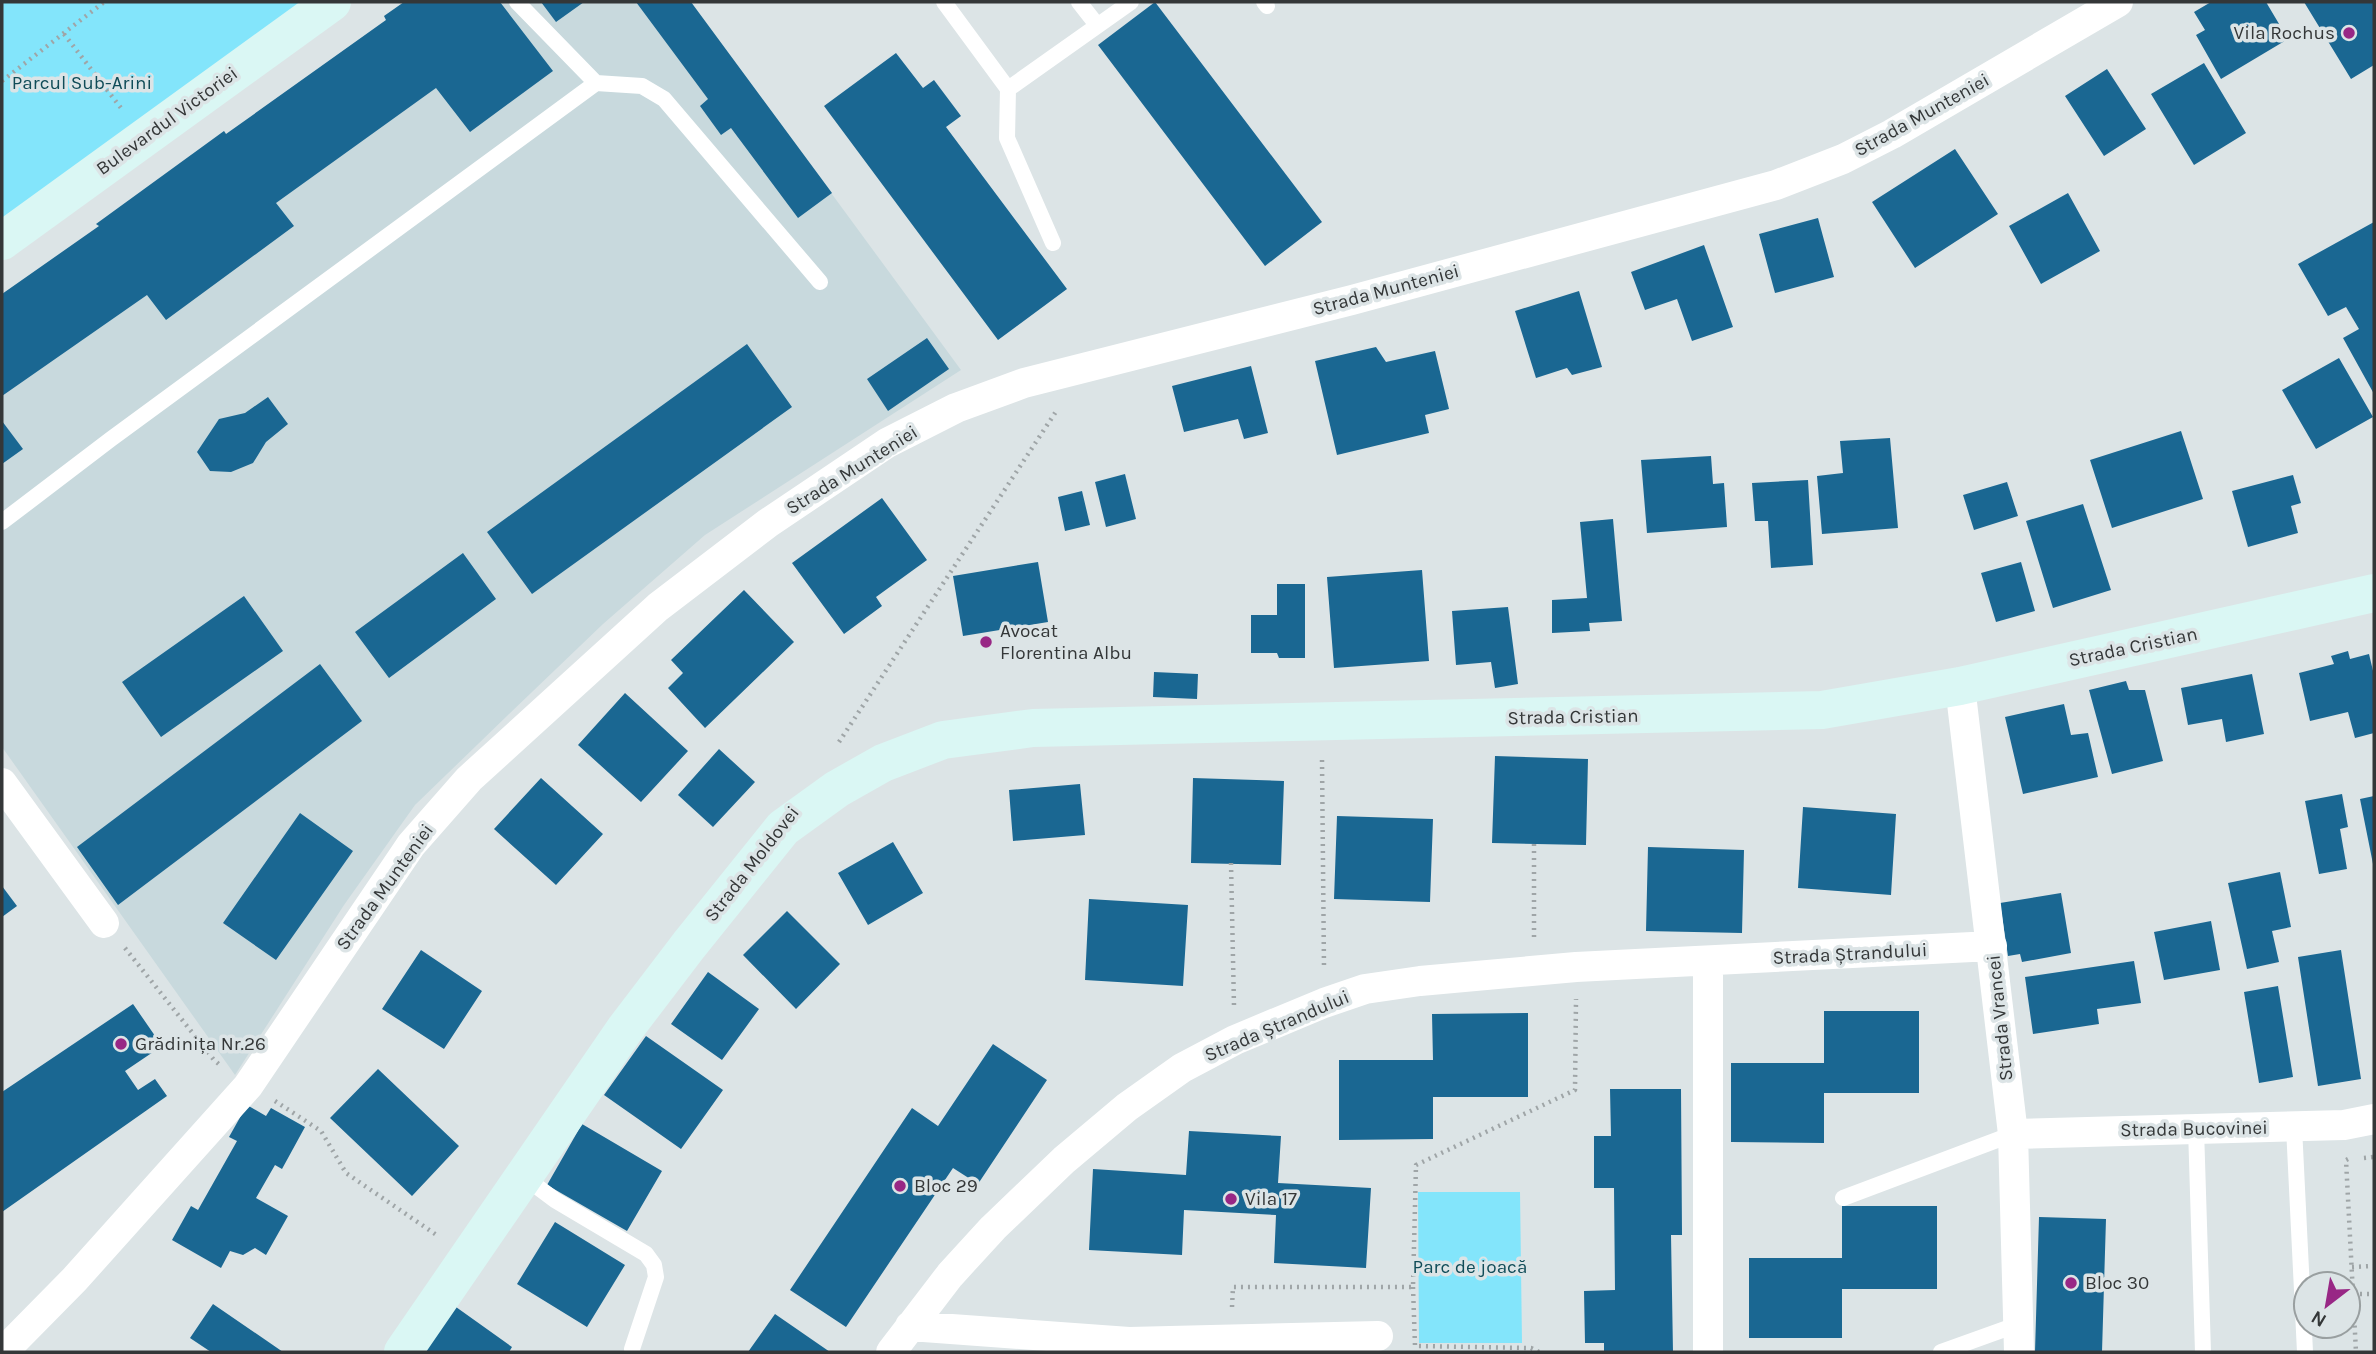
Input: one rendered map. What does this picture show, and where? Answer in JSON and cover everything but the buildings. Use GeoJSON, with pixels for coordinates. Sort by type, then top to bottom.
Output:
{"type":"FeatureCollection","features":[{"type":"Feature","properties":{"kind":"street","name":"Bulevardul Victoriei"},"geometry":{"type":"LineString","coordinates":[[2,241],[332,2]]}},
{"type":"Feature","properties":{"kind":"street","name":"Strada Munteniei"},"geometry":{"type":"LineString","coordinates":[[3,1352],[74,1280],[248,1086],[411,845],[469,779],[658,607],[768,523],[887,443],[956,408],[1024,383],[1352,300],[1776,185],[1843,159],[1892,134],[2118,2]]}},
{"type":"Feature","properties":{"kind":"street","name":"Strada Cristian"},"geometry":{"type":"LineString","coordinates":[[783,828],[837,789],[883,763],[943,740],[1033,728],[1822,710],[1960,686],[2374,593]]}},
{"type":"Feature","properties":{"kind":"street","name":"Strada Vrancei"},"geometry":{"type":"LineString","coordinates":[[1960,686],[2013,1134],[2019,1338]]}},
{"type":"Feature","properties":{"kind":"street"},"geometry":{"type":"LineString","coordinates":[[2,783],[104,923]]}},
{"type":"Feature","properties":{"kind":"street","name":"Strada Moldovei"},"geometry":{"type":"LineString","coordinates":[[403,1352],[625,1029],[783,828]]}},
{"type":"Feature","properties":{"kind":"street","name":"Strada Ștrandului"},"geometry":{"type":"LineString","coordinates":[[891,1352],[950,1275],[993,1228],[1064,1160],[1127,1107],[1182,1068],[1235,1040],[1324,1003],[1365,989],[1420,981],[1576,967],[1992,946]]}},
{"type":"Feature","properties":{"kind":"street"},"geometry":{"type":"LineString","coordinates":[[1708,962],[1708,1352]]}},
{"type":"Feature","properties":{"kind":"street","name":"Strada Bucovinei"},"geometry":{"type":"LineString","coordinates":[[2013,1134],[2344,1125],[2374,1119]]}},
{"type":"Feature","properties":{"kind":"street"},"geometry":{"type":"LineString","coordinates":[[910,1326],[1129,1342],[1378,1336]]}},
{"type":"Feature","properties":{"kind":"lane"},"geometry":{"type":"LineString","coordinates":[[517,2],[596,83]]}},
{"type":"Feature","properties":{"kind":"lane"},"geometry":{"type":"LineString","coordinates":[[944,2],[1008,89],[1007,138],[1053,243]]}},
{"type":"Feature","properties":{"kind":"lane"},"geometry":{"type":"LineString","coordinates":[[1079,2],[1097,26]]}},
{"type":"Feature","properties":{"kind":"lane"},"geometry":{"type":"LineString","coordinates":[[1008,89],[1130,2]]}},
{"type":"Feature","properties":{"kind":"lane"},"geometry":{"type":"LineString","coordinates":[[2,522],[122,430],[596,83],[642,86],[664,99],[820,282]]}},
{"type":"Feature","properties":{"kind":"lane"},"geometry":{"type":"LineString","coordinates":[[2294,1127],[2305,1352]]}},
{"type":"Feature","properties":{"kind":"lane"},"geometry":{"type":"LineString","coordinates":[[2196,1129],[2203,1352]]}},
{"type":"Feature","properties":{"kind":"lane"},"geometry":{"type":"LineString","coordinates":[[1843,1198],[2013,1134]]}},
{"type":"Feature","properties":{"kind":"lane"},"geometry":{"type":"LineString","coordinates":[[523,1176],[555,1200],[646,1254],[654,1265],[656,1277],[632,1349]]}},
{"type":"Feature","properties":{"kind":"lane"},"geometry":{"type":"LineString","coordinates":[[1941,1352],[2019,1338]]}},
{"type":"Feature","properties":{"kind":"path"},"geometry":{"type":"LineString","coordinates":[[2,81],[104,2]]}},
{"type":"Feature","properties":{"kind":"path"},"geometry":{"type":"LineString","coordinates":[[64,34],[121,108]]}},
{"type":"Feature","properties":{"kind":"path"},"geometry":{"type":"LineString","coordinates":[[836,747],[1086,366]]}},
{"type":"Feature","properties":{"kind":"path"},"geometry":{"type":"LineString","coordinates":[[1322,721],[1324,1003]]}},
{"type":"Feature","properties":{"kind":"path"},"geometry":{"type":"LineString","coordinates":[[1534,844],[1535,972]]}},
{"type":"Feature","properties":{"kind":"path"},"geometry":{"type":"LineString","coordinates":[[1231,863],[1235,1040]]}},
{"type":"Feature","properties":{"kind":"path"},"geometry":{"type":"LineString","coordinates":[[104,923],[215,1060]]}},
{"type":"Feature","properties":{"kind":"path"},"geometry":{"type":"LineString","coordinates":[[1539,1352],[1531,1348],[1415,1349],[1413,1287],[1416,1165],[1575,1090],[1576,967]]}},
{"type":"Feature","properties":{"kind":"path"},"geometry":{"type":"LineString","coordinates":[[279,1104],[321,1131],[346,1173],[432,1232]]}},
{"type":"Feature","properties":{"kind":"path"},"geometry":{"type":"LineString","coordinates":[[2352,1270],[2346,1160],[2374,1157]]}},
{"type":"Feature","properties":{"kind":"path"},"geometry":{"type":"LineString","coordinates":[[2352,1267],[2374,1266]]}},
{"type":"Feature","properties":{"kind":"path"},"geometry":{"type":"LineString","coordinates":[[1232,1339],[1233,1287],[1413,1287]]}},
{"type":"Feature","properties":{"kind":"shaded area"},"geometry":{"type":"Polygon","coordinates":[[[404,2],[691,2],[961,370],[705,535],[603,624],[415,805],[344,905],[235,1075],[2,747],[2,294],[99,227],[96,224],[224,131],[227,134],[386,20],[384,16],[404,2]]]}},
{"type":"Feature","properties":{"kind":"green space","name":"Parcul Sub-Arini"},"geometry":{"type":"Polygon","coordinates":[[[2,2],[332,2],[2,241],[2,2]]]}},
{"type":"Feature","properties":{"kind":"green space","name":"Parc de joacă"},"geometry":{"type":"Polygon","coordinates":[[[1418,1192],[1520,1192],[1522,1343],[1419,1343],[1418,1192]]]}},
{"type":"Feature","properties":{"kind":"place","name":"Vila Rochus"},"geometry":{"type":"Point","coordinates":[2349,33]}},
{"type":"Feature","properties":{"kind":"place","name":"Avocat Florentina Albu"},"geometry":{"type":"Point","coordinates":[986,642]}},
{"type":"Feature","properties":{"kind":"place","name":"Grădinița Nr.26"},"geometry":{"type":"Point","coordinates":[121,1044]}},
{"type":"Feature","properties":{"kind":"place","name":"Bloc 29"},"geometry":{"type":"Point","coordinates":[900,1186]}},
{"type":"Feature","properties":{"kind":"place","name":"Vila 17"},"geometry":{"type":"Point","coordinates":[1231,1199]}},
{"type":"Feature","properties":{"kind":"place","name":"Bloc 30"},"geometry":{"type":"Point","coordinates":[2071,1283]}}]}
